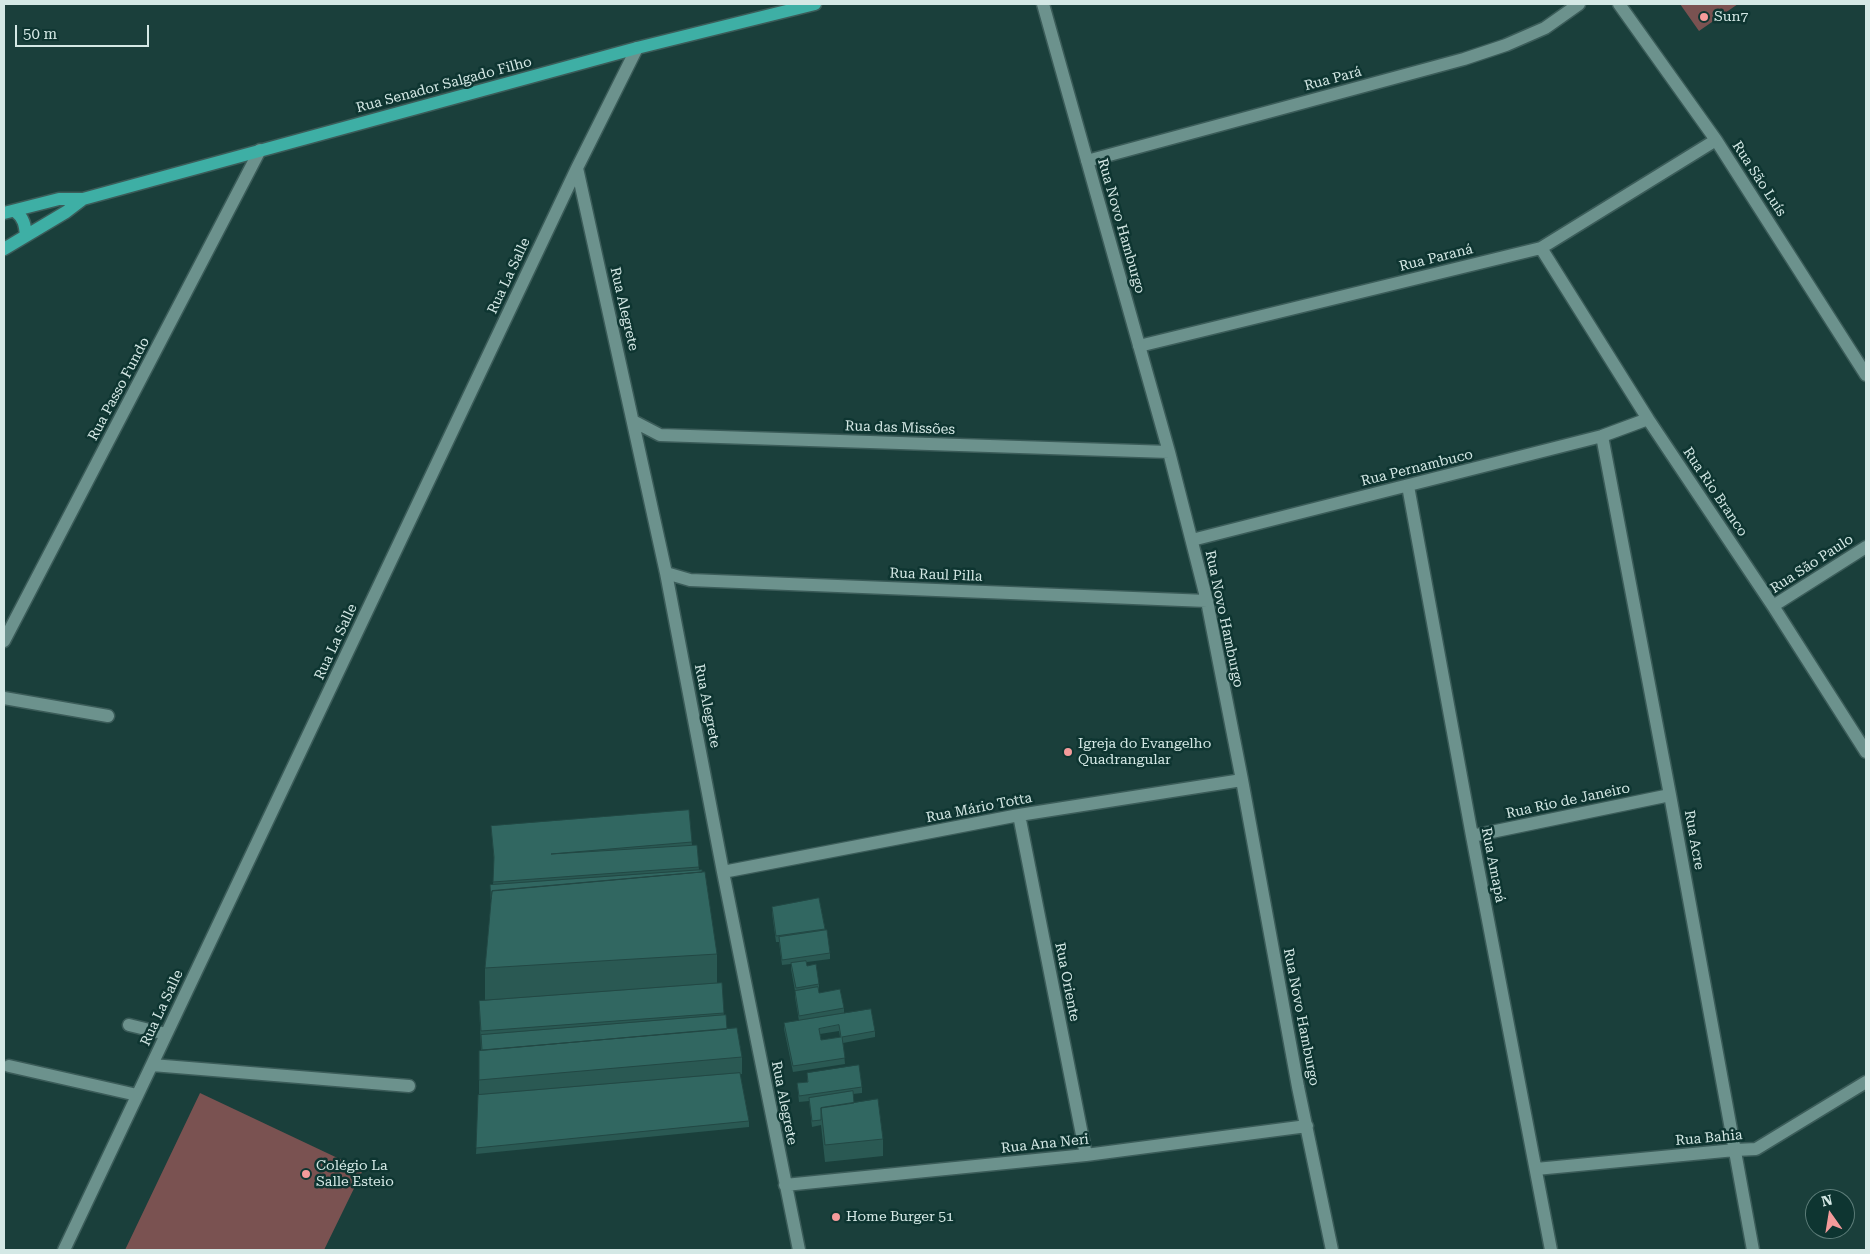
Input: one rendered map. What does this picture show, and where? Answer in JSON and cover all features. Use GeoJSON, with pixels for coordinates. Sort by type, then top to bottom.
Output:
{"type":"FeatureCollection","features":[{"type":"Feature","properties":{"kind":"main road","name":"Rua Senador Salgado Filho"},"geometry":{"type":"LineString","coordinates":[[9,212],[58,199],[83,198],[637,48],[815,4]]}},
{"type":"Feature","properties":{"kind":"main road","name":"Rua Senador Salgado Filho"},"geometry":{"type":"LineString","coordinates":[[4,249],[66,212],[83,198]]}},
{"type":"Feature","properties":{"kind":"main road"},"geometry":{"type":"LineString","coordinates":[[9,212],[22,216],[26,236]]}},
{"type":"Feature","properties":{"kind":"street","name":"Rua Novo Hamburgo"},"geometry":{"type":"LineString","coordinates":[[1043,4],[1169,452],[1207,601],[1242,780],[1298,1088],[1332,1250]]}},
{"type":"Feature","properties":{"kind":"street","name":"Rua Pará"},"geometry":{"type":"LineString","coordinates":[[1086,161],[1506,46],[1545,28],[1579,4]]}},
{"type":"Feature","properties":{"kind":"street","name":"Rua São Luís"},"geometry":{"type":"LineString","coordinates":[[1619,4],[1716,140],[1866,376]]}},
{"type":"Feature","properties":{"kind":"street","name":"Rua La Salle"},"geometry":{"type":"LineString","coordinates":[[64,1250],[577,168],[637,48]]}},
{"type":"Feature","properties":{"kind":"street","name":"Rua Paraná"},"geometry":{"type":"LineString","coordinates":[[1139,346],[1541,248],[1716,140]]}},
{"type":"Feature","properties":{"kind":"street","name":"Rua Passo Fundo"},"geometry":{"type":"LineString","coordinates":[[4,641],[260,150]]}},
{"type":"Feature","properties":{"kind":"street","name":"Rua Alegrete"},"geometry":{"type":"LineString","coordinates":[[577,168],[666,573],[723,872],[799,1250]]}},
{"type":"Feature","properties":{"kind":"street","name":"Rua Rio Branco"},"geometry":{"type":"LineString","coordinates":[[1541,248],[1648,419],[1773,606],[1866,752]]}},
{"type":"Feature","properties":{"kind":"street","name":"Rua Pernambuco"},"geometry":{"type":"LineString","coordinates":[[1192,540],[1602,436],[1648,419]]}},
{"type":"Feature","properties":{"kind":"street","name":"Rua das Missões"},"geometry":{"type":"LineString","coordinates":[[633,420],[660,435],[1169,452]]}},
{"type":"Feature","properties":{"kind":"street","name":"Rua Acre"},"geometry":{"type":"LineString","coordinates":[[1602,436],[1753,1250]]}},
{"type":"Feature","properties":{"kind":"street","name":"Rua Amapá"},"geometry":{"type":"LineString","coordinates":[[1408,486],[1551,1250]]}},
{"type":"Feature","properties":{"kind":"street","name":"Rua São Paulo"},"geometry":{"type":"LineString","coordinates":[[1773,606],[1866,547]]}},
{"type":"Feature","properties":{"kind":"street","name":"Rua Raul Pilla"},"geometry":{"type":"LineString","coordinates":[[666,573],[690,580],[1207,601]]}},
{"type":"Feature","properties":{"kind":"street"},"geometry":{"type":"LineString","coordinates":[[4,698],[108,716]]}},
{"type":"Feature","properties":{"kind":"street","name":"Rua Mário Totta"},"geometry":{"type":"LineString","coordinates":[[723,872],[1019,815],[1242,780]]}},
{"type":"Feature","properties":{"kind":"street","name":"Rua Rio de Janeiro"},"geometry":{"type":"LineString","coordinates":[[1472,836],[1670,796]]}},
{"type":"Feature","properties":{"kind":"street","name":"Rua Oriente"},"geometry":{"type":"LineString","coordinates":[[1019,815],[1086,1155]]}},
{"type":"Feature","properties":{"kind":"street"},"geometry":{"type":"LineString","coordinates":[[129,1025],[166,1034]]}},
{"type":"Feature","properties":{"kind":"street"},"geometry":{"type":"LineString","coordinates":[[152,1065],[409,1086]]}},
{"type":"Feature","properties":{"kind":"street"},"geometry":{"type":"LineString","coordinates":[[9,1066],[137,1095]]}},
{"type":"Feature","properties":{"kind":"street","name":"Rua Bahia"},"geometry":{"type":"LineString","coordinates":[[1536,1169],[1756,1149],[1866,1082]]}},
{"type":"Feature","properties":{"kind":"street","name":"Rua Ana Neri"},"geometry":{"type":"LineString","coordinates":[[785,1185],[1086,1155],[1307,1126]]}},
{"type":"Feature","properties":{"kind":"shaded area","name":"Sun7"},"geometry":{"type":"Polygon","coordinates":[[[1680,4],[1738,4],[1699,31],[1680,4]]]}},
{"type":"Feature","properties":{"kind":"shaded area"},"geometry":{"type":"Polygon","coordinates":[[[200,1093],[363,1170],[324,1250],[125,1250],[200,1093]]]}},
{"type":"Feature","properties":{"kind":"building"},"geometry":{"type":"Polygon","coordinates":[[[689,810],[692,842],[551,854],[697,845],[699,867],[493,882],[494,857],[491,826],[689,810]]]}},
{"type":"Feature","properties":{"kind":"building"},"geometry":{"type":"Polygon","coordinates":[[[702,870],[702,872],[492,891],[491,899],[490,885],[702,870]]]}},
{"type":"Feature","properties":{"kind":"building"},"geometry":{"type":"Polygon","coordinates":[[[705,872],[717,954],[485,968],[492,891],[705,872]]]}},
{"type":"Feature","properties":{"kind":"building"},"geometry":{"type":"Polygon","coordinates":[[[819,898],[825,929],[776,936],[772,907],[819,898]]]}},
{"type":"Feature","properties":{"kind":"building"},"geometry":{"type":"Polygon","coordinates":[[[827,930],[830,953],[782,960],[779,937],[827,930]]]}},
{"type":"Feature","properties":{"kind":"building"},"geometry":{"type":"Polygon","coordinates":[[[806,961],[807,966],[816,964],[819,984],[796,988],[791,963],[806,961]]]}},
{"type":"Feature","properties":{"kind":"building"},"geometry":{"type":"Polygon","coordinates":[[[722,983],[724,1013],[481,1031],[479,1001],[722,983]]]}},
{"type":"Feature","properties":{"kind":"building"},"geometry":{"type":"Polygon","coordinates":[[[818,987],[819,993],[840,989],[844,1008],[799,1016],[795,991],[818,987]]]}},
{"type":"Feature","properties":{"kind":"building"},"geometry":{"type":"Polygon","coordinates":[[[871,1009],[875,1031],[842,1037],[845,1058],[793,1066],[784,1023],[871,1009]],[[839,1025],[819,1029],[821,1040],[841,1037],[839,1025]]]}},
{"type":"Feature","properties":{"kind":"building"},"geometry":{"type":"Polygon","coordinates":[[[726,1015],[727,1029],[482,1050],[481,1035],[726,1015]]]}},
{"type":"Feature","properties":{"kind":"building"},"geometry":{"type":"Polygon","coordinates":[[[737,1028],[742,1057],[479,1080],[479,1051],[737,1028]]]}},
{"type":"Feature","properties":{"kind":"building"},"geometry":{"type":"Polygon","coordinates":[[[859,1065],[862,1087],[799,1096],[797,1083],[808,1082],[807,1073],[859,1065]]]}},
{"type":"Feature","properties":{"kind":"building"},"geometry":{"type":"Polygon","coordinates":[[[740,1073],[749,1121],[476,1148],[478,1095],[740,1073]]]}},
{"type":"Feature","properties":{"kind":"building"},"geometry":{"type":"Polygon","coordinates":[[[853,1091],[854,1103],[821,1108],[821,1120],[812,1121],[809,1098],[853,1091]]]}},
{"type":"Feature","properties":{"kind":"building"},"geometry":{"type":"Polygon","coordinates":[[[878,1099],[883,1139],[825,1145],[821,1108],[878,1099]]]}},
{"type":"Feature","properties":{"kind":"place","name":"Sun7"},"geometry":{"type":"Point","coordinates":[1704,17]}},
{"type":"Feature","properties":{"kind":"place","name":"Igreja do Evangelho Quadrangular"},"geometry":{"type":"Point","coordinates":[1068,752]}},
{"type":"Feature","properties":{"kind":"place","name":"Colégio La Salle Esteio"},"geometry":{"type":"Point","coordinates":[306,1174]}},
{"type":"Feature","properties":{"kind":"place","name":"Home Burger 51"},"geometry":{"type":"Point","coordinates":[836,1217]}}]}
